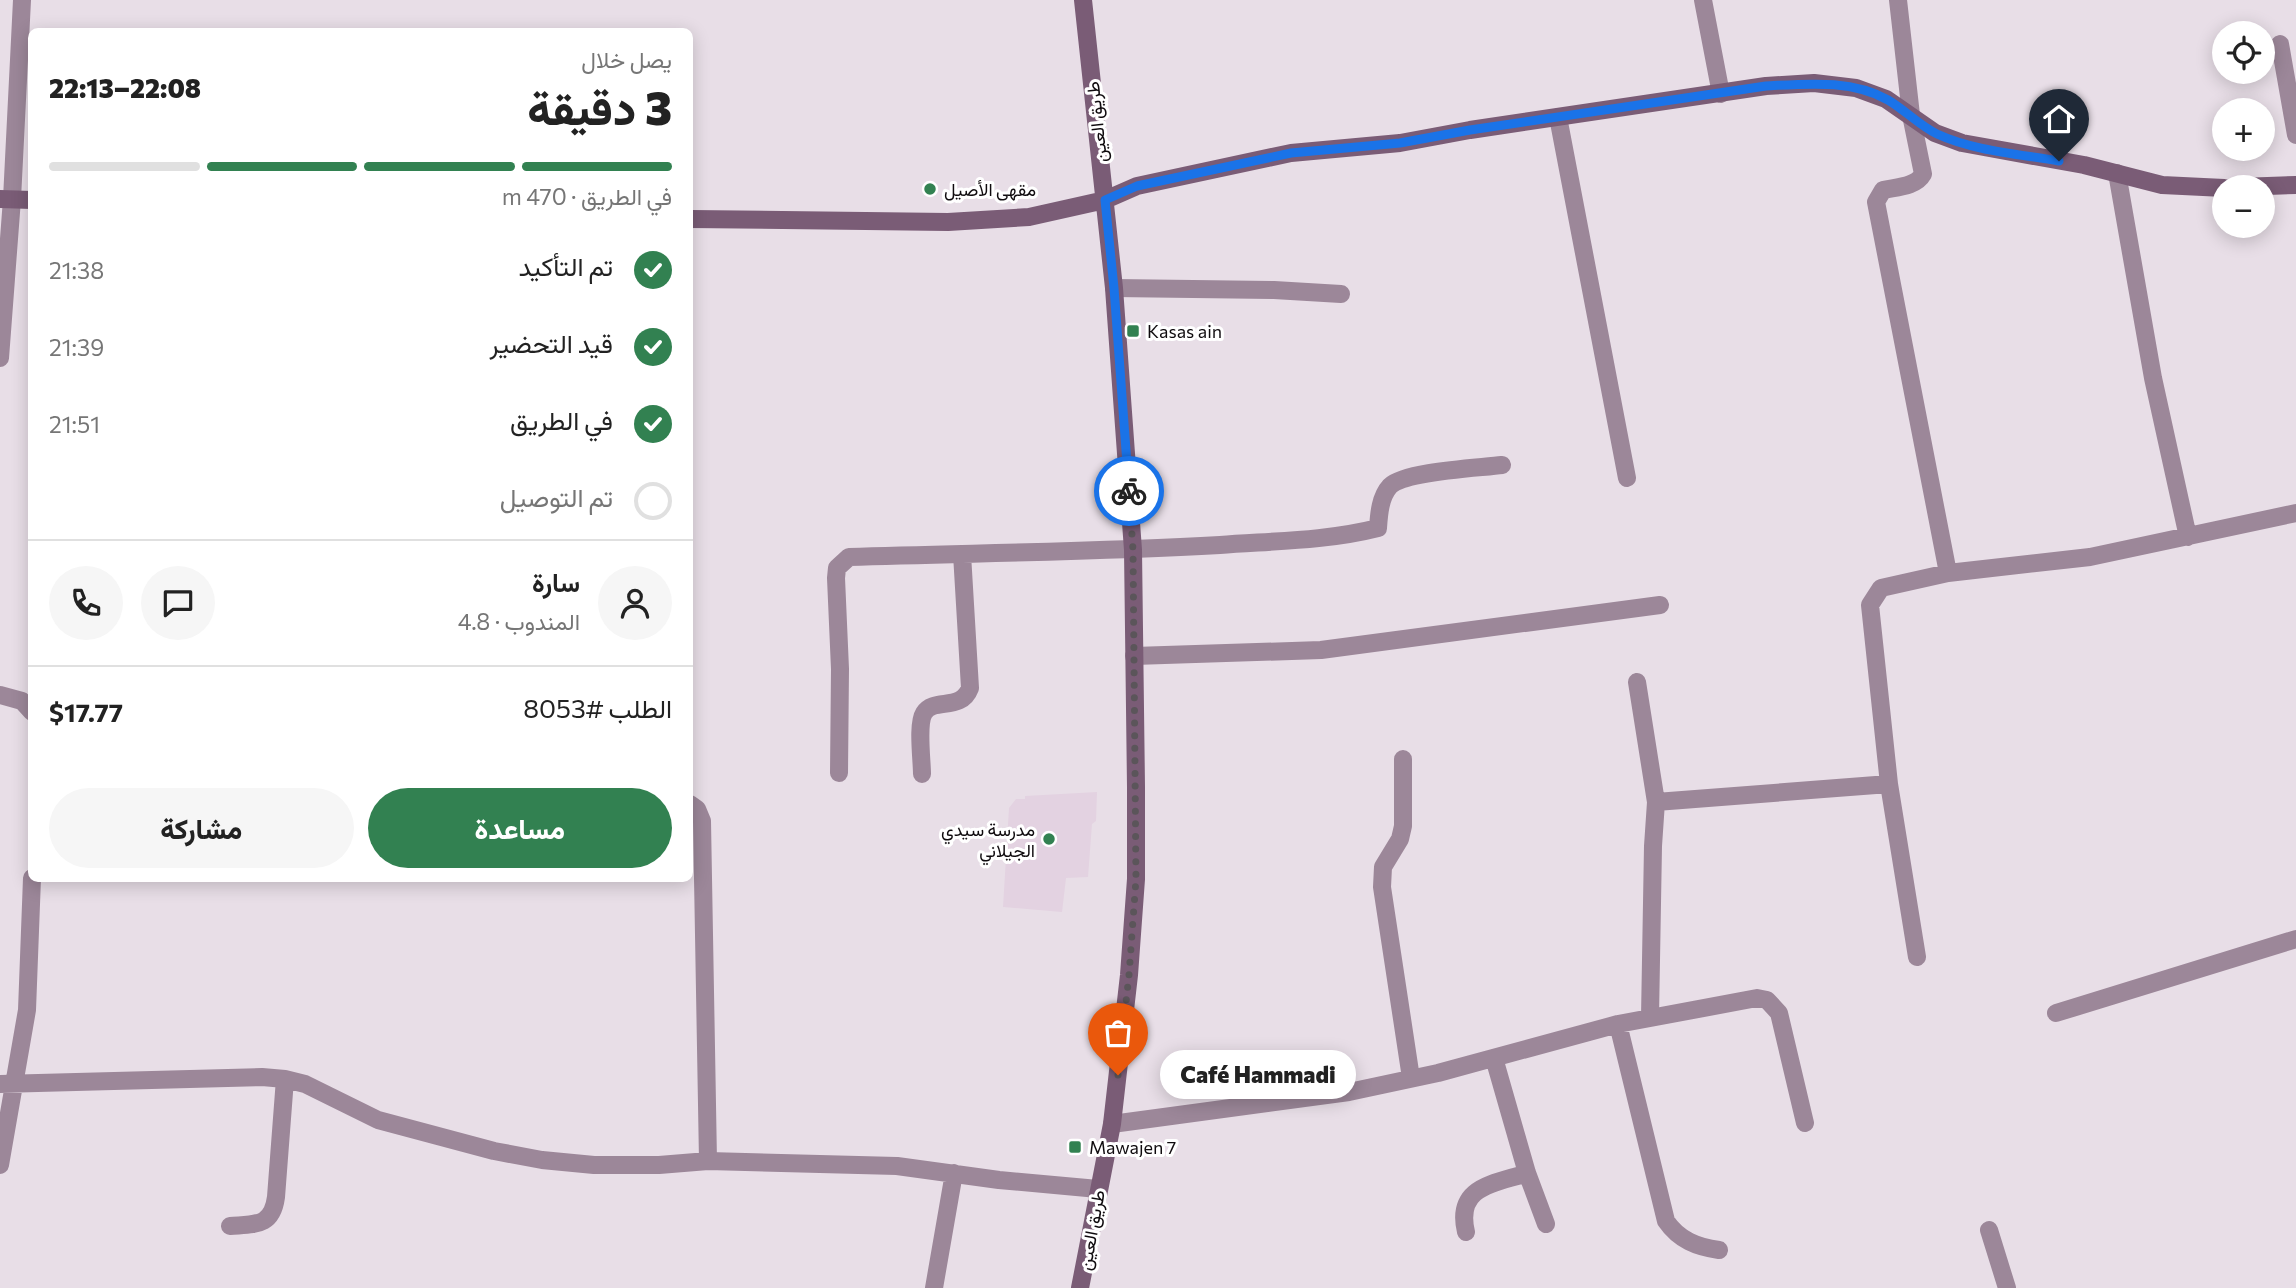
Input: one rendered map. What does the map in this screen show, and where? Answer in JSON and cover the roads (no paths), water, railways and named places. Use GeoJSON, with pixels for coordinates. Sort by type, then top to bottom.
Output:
{"type":"FeatureCollection","features":[{"type":"Feature","properties":{"kind":"street"},"geometry":{"type":"LineString","coordinates":[[0,358],[6,199],[22,0]]}},
{"type":"Feature","properties":{"kind":"street","name":"طريق العين"},"geometry":{"type":"LineString","coordinates":[[1080,1288],[1112,1124],[1129,975],[1136,879],[1133,550],[1114,288],[1083,0]]}},
{"type":"Feature","properties":{"kind":"street"},"geometry":{"type":"LineString","coordinates":[[1703,0],[1721,94]]}},
{"type":"Feature","properties":{"kind":"street"},"geometry":{"type":"LineString","coordinates":[[1898,0],[1911,115],[1923,174],[1920,180],[1883,190],[1876,202],[1948,573]]}},
{"type":"Feature","properties":{"kind":"street"},"geometry":{"type":"LineString","coordinates":[[2280,44],[2296,135]]}},
{"type":"Feature","properties":{"kind":"street"},"geometry":{"type":"LineString","coordinates":[[693,219],[984,220],[1029,217],[1105,200],[1137,186],[1291,153],[1400,143],[1766,86],[1814,83],[1856,88],[1886,99],[1935,133],[1962,143],[2084,165],[2162,185],[2212,187]]}},
{"type":"Feature","properties":{"kind":"street"},"geometry":{"type":"LineString","coordinates":[[1558,117],[1627,478]]}},
{"type":"Feature","properties":{"kind":"street"},"geometry":{"type":"LineString","coordinates":[[2117,173],[2152,378],[2189,537]]}},
{"type":"Feature","properties":{"kind":"street"},"geometry":{"type":"LineString","coordinates":[[2275,186],[2296,185]]}},
{"type":"Feature","properties":{"kind":"street"},"geometry":{"type":"LineString","coordinates":[[6,199],[28,200]]}},
{"type":"Feature","properties":{"kind":"street"},"geometry":{"type":"LineString","coordinates":[[1114,288],[1341,294]]}},
{"type":"Feature","properties":{"kind":"street"},"geometry":{"type":"LineString","coordinates":[[839,773],[840,670],[836,578],[838,568],[849,557],[1133,550],[1358,533],[1378,528],[1380,508],[1385,495],[1399,480],[1425,474],[1503,465]]}},
{"type":"Feature","properties":{"kind":"street"},"geometry":{"type":"LineString","coordinates":[[1917,957],[1889,784],[1870,605],[1874,595],[1881,588],[1948,573],[2090,557],[2296,513]]}},
{"type":"Feature","properties":{"kind":"street"},"geometry":{"type":"LineString","coordinates":[[922,774],[924,714],[930,708],[961,700],[970,688],[962,554]]}},
{"type":"Feature","properties":{"kind":"street"},"geometry":{"type":"LineString","coordinates":[[1134,656],[1321,650],[1660,606]]}},
{"type":"Feature","properties":{"kind":"street"},"geometry":{"type":"LineString","coordinates":[[1637,682],[1656,802],[1650,1017]]}},
{"type":"Feature","properties":{"kind":"street"},"geometry":{"type":"LineString","coordinates":[[0,695],[22,701],[28,708]]}},
{"type":"Feature","properties":{"kind":"street"},"geometry":{"type":"LineString","coordinates":[[1403,758],[1403,826],[1400,839],[1383,867],[1382,876],[1411,1079]]}},
{"type":"Feature","properties":{"kind":"street"},"geometry":{"type":"LineString","coordinates":[[1656,802],[1889,784]]}},
{"type":"Feature","properties":{"kind":"street"},"geometry":{"type":"LineString","coordinates":[[693,806],[702,821],[708,1161]]}},
{"type":"Feature","properties":{"kind":"street"},"geometry":{"type":"LineString","coordinates":[[0,1165],[6,1084],[27,1010],[32,882]]}},
{"type":"Feature","properties":{"kind":"street"},"geometry":{"type":"LineString","coordinates":[[2056,1013],[2296,939]]}},
{"type":"Feature","properties":{"kind":"street"},"geometry":{"type":"LineString","coordinates":[[1112,1124],[1332,1096],[1411,1079],[1618,1024],[1757,998],[1768,1000],[1779,1013],[1805,1123]]}},
{"type":"Feature","properties":{"kind":"street"},"geometry":{"type":"LineString","coordinates":[[1618,1024],[1666,1221],[1689,1241],[1719,1250]]}},
{"type":"Feature","properties":{"kind":"street"},"geometry":{"type":"LineString","coordinates":[[1494,1058],[1546,1224]]}},
{"type":"Feature","properties":{"kind":"street"},"geometry":{"type":"LineString","coordinates":[[6,1084],[262,1077],[285,1079],[323,1093],[378,1120],[518,1157],[594,1165],[659,1165],[708,1161],[897,1166],[999,1180],[1098,1189]]}},
{"type":"Feature","properties":{"kind":"street"},"geometry":{"type":"LineString","coordinates":[[230,1226],[257,1224],[269,1218],[272,1212],[276,1197],[285,1079]]}},
{"type":"Feature","properties":{"kind":"street"},"geometry":{"type":"LineString","coordinates":[[934,1288],[954,1173]]}},
{"type":"Feature","properties":{"kind":"street"},"geometry":{"type":"LineString","coordinates":[[1466,1232],[1463,1222],[1464,1208],[1473,1193],[1528,1173]]}},
{"type":"Feature","properties":{"kind":"street"},"geometry":{"type":"LineString","coordinates":[[1989,1230],[2007,1288]]}},
{"type":"Feature","properties":{"kind":"place","name":"مقهى الأصيل"},"geometry":{"type":"Point","coordinates":[930,189]}},
{"type":"Feature","properties":{"kind":"place","name":"Kasas ain"},"geometry":{"type":"Point","coordinates":[1133,331]}},
{"type":"Feature","properties":{"kind":"place","name":"مدرسة سيدي الجيلاني"},"geometry":{"type":"Point","coordinates":[1049,839]}},
{"type":"Feature","properties":{"kind":"place","name":"Café Hammadi"},"geometry":{"type":"Point","coordinates":[1118,1075]}},
{"type":"Feature","properties":{"kind":"place","name":"Mawajen 7"},"geometry":{"type":"Point","coordinates":[1075,1147]}}]}
